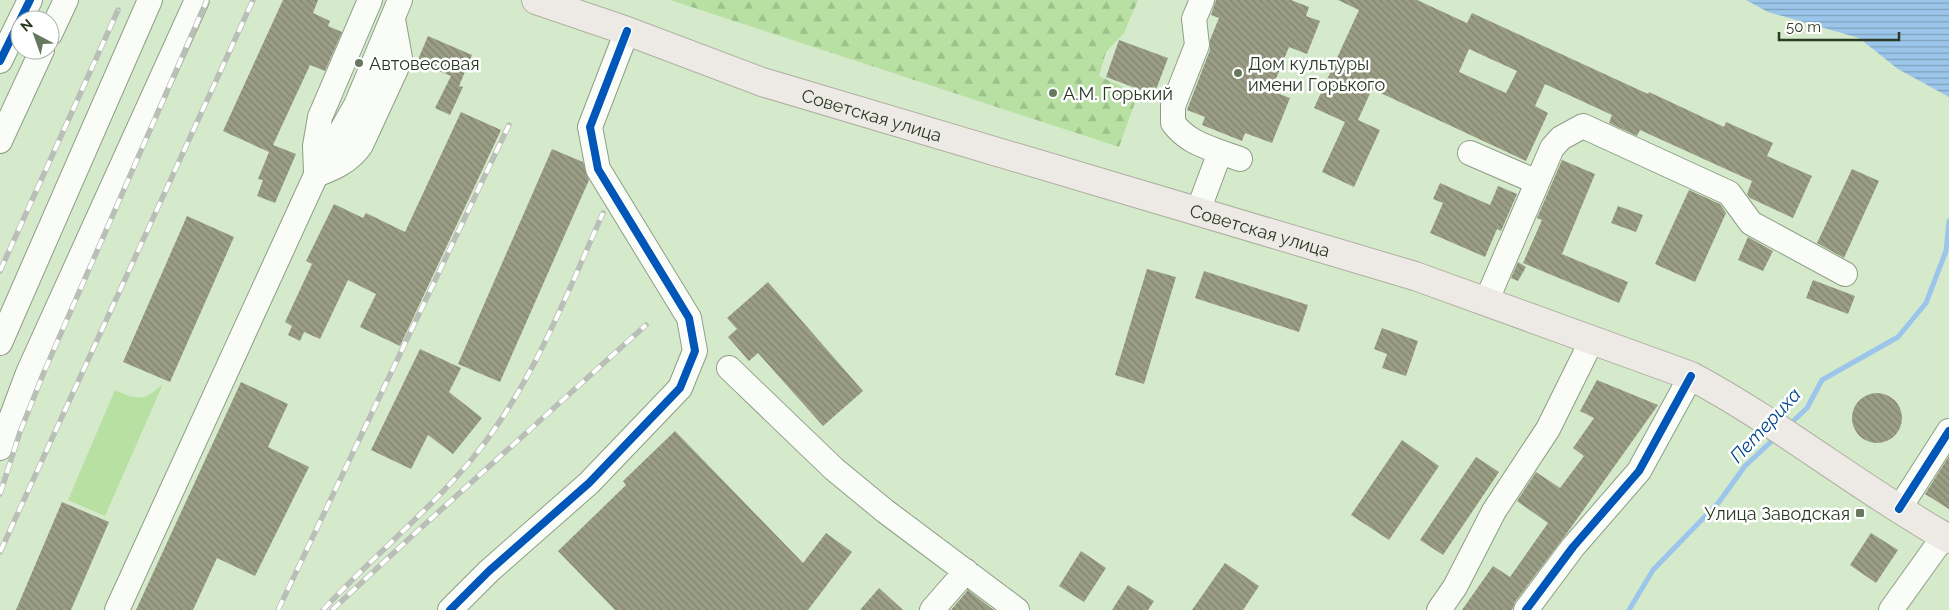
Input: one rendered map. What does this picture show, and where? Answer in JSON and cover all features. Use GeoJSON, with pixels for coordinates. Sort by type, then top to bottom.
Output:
{"type":"FeatureCollection","features":[{"type":"Feature","properties":{"kind":"main road","name":"Советская улица"},"geometry":{"type":"LineString","coordinates":[[536,0],[627,31],[762,82],[1415,276],[1691,376],[1730,397],[1814,454],[1947,538]]}},
{"type":"Feature","properties":{"kind":"street"},"geometry":{"type":"LineString","coordinates":[[0,61],[30,0]]}},
{"type":"Feature","properties":{"kind":"street"},"geometry":{"type":"LineString","coordinates":[[60,13],[66,0]]}},
{"type":"Feature","properties":{"kind":"street"},"geometry":{"type":"LineString","coordinates":[[0,343],[150,0]]}},
{"type":"Feature","properties":{"kind":"street"},"geometry":{"type":"LineString","coordinates":[[0,448],[28,373],[197,0]]}},
{"type":"Feature","properties":{"kind":"street"},"geometry":{"type":"LineString","coordinates":[[316,175],[315,146],[320,118],[370,0]]}},
{"type":"Feature","properties":{"kind":"street"},"geometry":{"type":"LineString","coordinates":[[1198,211],[1230,155],[1192,141],[1181,133],[1173,123],[1173,106],[1197,45],[1194,19],[1202,0]]}},
{"type":"Feature","properties":{"kind":"street"},"geometry":{"type":"LineString","coordinates":[[117,610],[316,175],[356,105],[396,9]]}},
{"type":"Feature","properties":{"kind":"street"},"geometry":{"type":"LineString","coordinates":[[450,610],[489,571],[589,484],[680,388],[695,351],[689,318],[598,170],[590,127],[627,31]]}},
{"type":"Feature","properties":{"kind":"street"},"geometry":{"type":"LineString","coordinates":[[0,141],[37,60]]}},
{"type":"Feature","properties":{"kind":"street"},"geometry":{"type":"LineString","coordinates":[[1486,302],[1552,148],[1561,138],[1583,126],[1729,193],[1751,223],[1845,274]]}},
{"type":"Feature","properties":{"kind":"street"},"geometry":{"type":"LineString","coordinates":[[1470,153],[1537,182]]}},
{"type":"Feature","properties":{"kind":"street"},"geometry":{"type":"LineString","coordinates":[[1439,610],[1455,587],[1494,511],[1548,429],[1592,340]]}},
{"type":"Feature","properties":{"kind":"street"},"geometry":{"type":"LineString","coordinates":[[728,368],[834,469],[885,511],[1017,610]]}},
{"type":"Feature","properties":{"kind":"street"},"geometry":{"type":"LineString","coordinates":[[1526,610],[1573,547],[1639,471],[1691,376]]}},
{"type":"Feature","properties":{"kind":"street"},"geometry":{"type":"LineString","coordinates":[[1899,509],[1949,431]]}},
{"type":"Feature","properties":{"kind":"street"},"geometry":{"type":"LineString","coordinates":[[1891,610],[1947,538]]}},
{"type":"Feature","properties":{"kind":"street"},"geometry":{"type":"LineString","coordinates":[[932,610],[966,571]]}},
{"type":"Feature","properties":{"kind":"green space"},"geometry":{"type":"Polygon","coordinates":[[[670,0],[1138,0],[1124,33],[1106,52],[1099,76],[1138,94],[1119,147],[670,0]]]}},
{"type":"Feature","properties":{"kind":"green space"},"geometry":{"type":"Polygon","coordinates":[[[163,384],[105,516],[68,500],[115,390],[140,398],[150,394],[163,384]]]}},
{"type":"Feature","properties":{"kind":"water"},"geometry":{"type":"Polygon","coordinates":[[[1746,0],[1949,0],[1949,97],[1898,69],[1859,38],[1768,12],[1746,0]]]}},
{"type":"Feature","properties":{"kind":"building"},"geometry":{"type":"Polygon","coordinates":[[[283,0],[318,0],[313,13],[330,21],[328,26],[342,32],[325,71],[310,65],[273,145],[296,154],[275,203],[257,196],[263,180],[258,179],[269,152],[223,131],[283,0]]]}},
{"type":"Feature","properties":{"kind":"building","name":"Дом культуры имени Горького"},"geometry":{"type":"Polygon","coordinates":[[[1216,0],[1291,0],[1309,7],[1306,16],[1320,21],[1307,54],[1289,47],[1271,91],[1290,98],[1272,143],[1245,133],[1242,141],[1202,125],[1205,117],[1187,110],[1210,50],[1210,40],[1219,18],[1211,15],[1216,0]]]}},
{"type":"Feature","properties":{"kind":"building"},"geometry":{"type":"Polygon","coordinates":[[[1338,0],[1417,0],[1467,23],[1472,13],[1724,127],[1726,122],[1773,143],[1767,156],[1812,176],[1793,218],[1750,198],[1747,194],[1752,181],[1640,130],[1637,136],[1609,123],[1612,115],[1545,84],[1535,106],[1548,113],[1526,161],[1372,89],[1358,120],[1380,130],[1354,187],[1322,172],[1345,122],[1314,108],[1359,10],[1338,0]],[[1469,49],[1459,72],[1506,93],[1517,71],[1469,49]]]}},
{"type":"Feature","properties":{"kind":"building"},"geometry":{"type":"Polygon","coordinates":[[[428,36],[472,55],[459,86],[463,87],[450,115],[435,108],[451,76],[417,62],[428,36]]]}},
{"type":"Feature","properties":{"kind":"building"},"geometry":{"type":"Polygon","coordinates":[[[1119,40],[1168,58],[1154,95],[1106,77],[1119,40]]]}},
{"type":"Feature","properties":{"kind":"building"},"geometry":{"type":"Polygon","coordinates":[[[461,112],[501,130],[400,346],[360,327],[376,294],[348,280],[320,339],[304,332],[300,341],[288,335],[292,326],[285,322],[312,264],[306,261],[334,204],[363,218],[366,213],[405,232],[461,112]]]}},
{"type":"Feature","properties":{"kind":"building"},"geometry":{"type":"Polygon","coordinates":[[[552,149],[583,162],[589,180],[500,382],[458,364],[552,149]]]}},
{"type":"Feature","properties":{"kind":"building"},"geometry":{"type":"Polygon","coordinates":[[[1562,160],[1595,174],[1562,254],[1628,282],[1619,303],[1523,263],[1542,220],[1537,218],[1562,160]]]}},
{"type":"Feature","properties":{"kind":"building"},"geometry":{"type":"Polygon","coordinates":[[[1852,169],[1879,181],[1844,258],[1817,243],[1852,169]]]}},
{"type":"Feature","properties":{"kind":"building"},"geometry":{"type":"Polygon","coordinates":[[[1440,183],[1490,205],[1498,186],[1517,194],[1501,231],[1497,229],[1485,257],[1430,233],[1443,203],[1433,199],[1440,183]]]}},
{"type":"Feature","properties":{"kind":"building"},"geometry":{"type":"Polygon","coordinates":[[[1689,190],[1720,204],[1726,213],[1695,282],[1655,264],[1689,190]]]}},
{"type":"Feature","properties":{"kind":"building"},"geometry":{"type":"Polygon","coordinates":[[[1618,206],[1643,215],[1636,232],[1611,223],[1618,206]]]}},
{"type":"Feature","properties":{"kind":"building"},"geometry":{"type":"Polygon","coordinates":[[[187,216],[234,237],[170,382],[123,362],[187,216]]]}},
{"type":"Feature","properties":{"kind":"building"},"geometry":{"type":"Polygon","coordinates":[[[1748,237],[1773,251],[1763,271],[1738,260],[1748,237]]]}},
{"type":"Feature","properties":{"kind":"building"},"geometry":{"type":"Polygon","coordinates":[[[1518,262],[1526,267],[1518,281],[1511,278],[1518,262]]]}},
{"type":"Feature","properties":{"kind":"building"},"geometry":{"type":"Polygon","coordinates":[[[1147,269],[1176,277],[1144,384],[1115,375],[1147,269]]]}},
{"type":"Feature","properties":{"kind":"building"},"geometry":{"type":"Polygon","coordinates":[[[1204,271],[1308,305],[1299,332],[1195,298],[1204,271]]]}},
{"type":"Feature","properties":{"kind":"building"},"geometry":{"type":"Polygon","coordinates":[[[1813,280],[1855,296],[1848,314],[1806,298],[1813,280]]]}},
{"type":"Feature","properties":{"kind":"building"},"geometry":{"type":"Polygon","coordinates":[[[768,282],[863,391],[823,426],[758,353],[749,361],[728,337],[737,329],[727,318],[768,282]]]}},
{"type":"Feature","properties":{"kind":"building"},"geometry":{"type":"Polygon","coordinates":[[[1382,328],[1418,341],[1406,376],[1382,368],[1387,354],[1374,349],[1382,328]]]}},
{"type":"Feature","properties":{"kind":"building"},"geometry":{"type":"Polygon","coordinates":[[[420,349],[461,368],[449,392],[482,418],[453,454],[428,435],[411,469],[371,450],[420,349]]]}},
{"type":"Feature","properties":{"kind":"building"},"geometry":{"type":"Polygon","coordinates":[[[1597,380],[1658,405],[1567,533],[1515,602],[1512,610],[1462,610],[1493,566],[1510,577],[1548,523],[1517,501],[1536,472],[1560,488],[1584,456],[1573,448],[1594,418],[1580,411],[1597,380]]]}},
{"type":"Feature","properties":{"kind":"building"},"geometry":{"type":"Polygon","coordinates":[[[241,382],[288,404],[268,447],[309,467],[255,576],[217,558],[193,610],[136,610],[241,382]]]}},
{"type":"Feature","properties":{"kind":"building"},"geometry":{"type":"Polygon","coordinates":[[[1872,393],[1882,393],[1895,400],[1902,413],[1902,423],[1895,436],[1882,443],[1872,443],[1863,439],[1856,432],[1852,423],[1852,413],[1856,404],[1863,397],[1872,393]]]}},
{"type":"Feature","properties":{"kind":"building"},"geometry":{"type":"Polygon","coordinates":[[[675,431],[803,563],[826,533],[852,552],[808,610],[615,610],[558,551],[626,485],[623,481],[675,431]]]}},
{"type":"Feature","properties":{"kind":"building"},"geometry":{"type":"Polygon","coordinates":[[[1402,440],[1439,466],[1389,540],[1351,515],[1402,440]]]}},
{"type":"Feature","properties":{"kind":"building"},"geometry":{"type":"Polygon","coordinates":[[[1949,456],[1949,509],[1925,494],[1949,456]]]}},
{"type":"Feature","properties":{"kind":"building"},"geometry":{"type":"Polygon","coordinates":[[[1476,457],[1499,472],[1443,555],[1420,540],[1476,457]]]}},
{"type":"Feature","properties":{"kind":"building"},"geometry":{"type":"Polygon","coordinates":[[[62,502],[109,522],[71,610],[16,610],[62,502]]]}},
{"type":"Feature","properties":{"kind":"building"},"geometry":{"type":"Polygon","coordinates":[[[1871,533],[1898,550],[1876,583],[1850,565],[1871,533]]]}},
{"type":"Feature","properties":{"kind":"building"},"geometry":{"type":"Polygon","coordinates":[[[1081,551],[1106,568],[1084,602],[1059,586],[1081,551]]]}},
{"type":"Feature","properties":{"kind":"building"},"geometry":{"type":"Polygon","coordinates":[[[1225,563],[1259,586],[1243,610],[1192,610],[1225,563]]]}},
{"type":"Feature","properties":{"kind":"building"},"geometry":{"type":"Polygon","coordinates":[[[1128,585],[1154,601],[1148,610],[1112,610],[1128,585]]]}},
{"type":"Feature","properties":{"kind":"building"},"geometry":{"type":"Polygon","coordinates":[[[879,588],[903,610],[860,610],[879,588]]]}},
{"type":"Feature","properties":{"kind":"building"},"geometry":{"type":"Polygon","coordinates":[[[968,590],[991,608],[994,610],[951,610],[968,590]]]}},
{"type":"Feature","properties":{"kind":"waterway","name":"Петериха"},"geometry":{"type":"LineString","coordinates":[[1789,425],[1807,408],[1822,380],[1898,337],[1926,303],[1946,251],[1949,221]]}},
{"type":"Feature","properties":{"kind":"waterway","name":"Петериха"},"geometry":{"type":"LineString","coordinates":[[1629,610],[1653,570],[1719,502],[1745,466],[1775,438]]}},
{"type":"Feature","properties":{"kind":"railway"},"geometry":{"type":"LineString","coordinates":[[0,494],[20,432],[44,372],[207,0]]}},
{"type":"Feature","properties":{"kind":"railway"},"geometry":{"type":"LineString","coordinates":[[0,552],[253,0]]}},
{"type":"Feature","properties":{"kind":"railway"},"geometry":{"type":"LineString","coordinates":[[0,271],[118,10]]}},
{"type":"Feature","properties":{"kind":"railway"},"geometry":{"type":"LineString","coordinates":[[278,610],[509,125]]}},
{"type":"Feature","properties":{"kind":"railway"},"geometry":{"type":"LineString","coordinates":[[323,610],[455,479],[493,431],[512,402],[546,341],[603,213]]}},
{"type":"Feature","properties":{"kind":"railway"},"geometry":{"type":"LineString","coordinates":[[332,610],[646,325]]}},
{"type":"Feature","properties":{"kind":"cycle path"},"geometry":{"type":"LineString","coordinates":[[0,61],[30,0]]}},
{"type":"Feature","properties":{"kind":"cycle path"},"geometry":{"type":"LineString","coordinates":[[450,610],[489,571],[589,483],[680,388],[695,351],[689,318],[598,169],[590,127],[627,31]]}},
{"type":"Feature","properties":{"kind":"cycle path"},"geometry":{"type":"LineString","coordinates":[[1526,610],[1573,547],[1639,471],[1691,376]]}},
{"type":"Feature","properties":{"kind":"cycle path"},"geometry":{"type":"LineString","coordinates":[[1899,509],[1949,431]]}},
{"type":"Feature","properties":{"kind":"place","name":"Автовесовая"},"geometry":{"type":"Point","coordinates":[359,63]}},
{"type":"Feature","properties":{"kind":"place","name":"Дом культуры имени Горького"},"geometry":{"type":"Point","coordinates":[1238,73]}},
{"type":"Feature","properties":{"kind":"place","name":"А.М. Горький"},"geometry":{"type":"Point","coordinates":[1053,93]}},
{"type":"Feature","properties":{"kind":"place","name":"Улица Заводская"},"geometry":{"type":"Point","coordinates":[1860,513]}}]}
